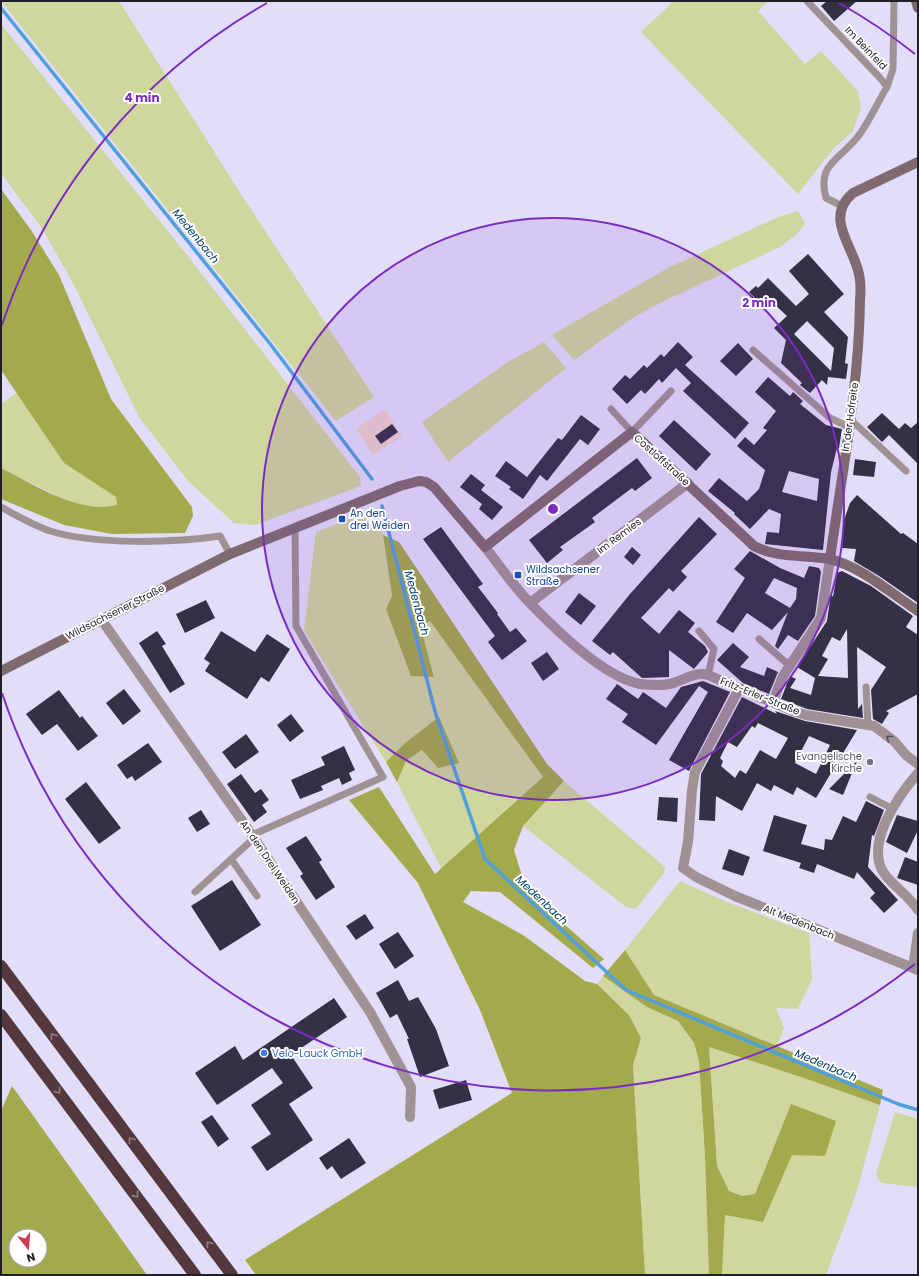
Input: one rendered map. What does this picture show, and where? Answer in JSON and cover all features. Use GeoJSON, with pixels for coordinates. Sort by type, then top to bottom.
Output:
{"type":"FeatureCollection","features":[{"type":"Feature","properties":{"kind":"highway"},"geometry":{"type":"LineString","coordinates":[[1,966],[232,1275]]}},
{"type":"Feature","properties":{"kind":"highway"},"geometry":{"type":"LineString","coordinates":[[1,1015],[196,1275]]}},
{"type":"Feature","properties":{"kind":"main road"},"geometry":{"type":"LineString","coordinates":[[916,1],[918,8]]}},
{"type":"Feature","properties":{"kind":"main road"},"geometry":{"type":"LineString","coordinates":[[842,206],[854,193],[917,162]]}},
{"type":"Feature","properties":{"kind":"main road","name":"In der Hofreite"},"geometry":{"type":"LineString","coordinates":[[830,559],[856,377],[861,291],[858,269],[840,222],[840,212],[842,206]]}},
{"type":"Feature","properties":{"kind":"main road","name":"Costloffstraße"},"geometry":{"type":"LineString","coordinates":[[485,547],[632,432],[754,546],[766,552],[830,559],[861,572],[918,611]]}},
{"type":"Feature","properties":{"kind":"main road","name":"Wildsachsener Straße"},"geometry":{"type":"LineString","coordinates":[[1,671],[230,554],[400,486],[426,482],[437,490],[485,547]]}},
{"type":"Feature","properties":{"kind":"street","name":"Im Remies"},"geometry":{"type":"LineString","coordinates":[[530,603],[688,483]]}},
{"type":"Feature","properties":{"kind":"street","name":"Wildsachsener Straße"},"geometry":{"type":"LineString","coordinates":[[485,547],[530,603],[580,650],[614,674]]}},
{"type":"Feature","properties":{"kind":"street","name":"In der Hofreite"},"geometry":{"type":"LineString","coordinates":[[773,702],[779,684],[821,618],[830,559]]}},
{"type":"Feature","properties":{"kind":"street","name":"An den Drei Weiden"},"geometry":{"type":"LineString","coordinates":[[102,619],[253,836],[370,1012],[411,1087],[410,1117]]}},
{"type":"Feature","properties":{"kind":"street","name":"Fritz-Erler-Straße"},"geometry":{"type":"LineString","coordinates":[[614,674],[631,682],[649,685],[670,684],[700,674],[708,675],[784,708],[806,715],[874,726],[894,741],[918,764]]}},
{"type":"Feature","properties":{"kind":"street","name":"Alt Medenbach"},"geometry":{"type":"LineString","coordinates":[[739,689],[696,772],[692,790],[687,849],[683,868],[696,877],[735,896],[915,969]]}},
{"type":"Feature","properties":{"kind":"street"},"geometry":{"type":"LineString","coordinates":[[918,773],[893,809],[879,842],[879,862],[886,876],[918,910]]}},
{"type":"Feature","properties":{"kind":"street"},"geometry":{"type":"LineString","coordinates":[[915,969],[918,933]]}},
{"type":"Feature","properties":{"kind":"lane","name":"Im Beinfeld"},"geometry":{"type":"LineString","coordinates":[[807,1],[887,87]]}},
{"type":"Feature","properties":{"kind":"lane"},"geometry":{"type":"LineString","coordinates":[[842,206],[826,198],[822,184],[829,164],[856,140],[887,87],[894,69],[894,1]]}},
{"type":"Feature","properties":{"kind":"lane"},"geometry":{"type":"LineString","coordinates":[[753,350],[830,418],[849,423],[906,470]]}},
{"type":"Feature","properties":{"kind":"lane"},"geometry":{"type":"LineString","coordinates":[[611,409],[632,432],[671,391]]}},
{"type":"Feature","properties":{"kind":"lane"},"geometry":{"type":"LineString","coordinates":[[1,507],[32,523],[72,536],[159,541],[190,541],[220,536],[230,554]]}},
{"type":"Feature","properties":{"kind":"lane"},"geometry":{"type":"LineString","coordinates":[[195,892],[231,859],[253,836],[383,777],[296,626],[295,527]]}},
{"type":"Feature","properties":{"kind":"lane"},"geometry":{"type":"LineString","coordinates":[[699,631],[714,649],[708,675]]}},
{"type":"Feature","properties":{"kind":"lane"},"geometry":{"type":"LineString","coordinates":[[759,639],[790,666]]}},
{"type":"Feature","properties":{"kind":"lane"},"geometry":{"type":"LineString","coordinates":[[866,686],[868,725]]}},
{"type":"Feature","properties":{"kind":"lane"},"geometry":{"type":"LineString","coordinates":[[870,797],[893,809]]}},
{"type":"Feature","properties":{"kind":"lane"},"geometry":{"type":"LineString","coordinates":[[231,859],[257,896]]}},
{"type":"Feature","properties":{"kind":"shaded area"},"geometry":{"type":"Polygon","coordinates":[[[385,409],[402,436],[373,455],[356,429],[385,409]]]}},
{"type":"Feature","properties":{"kind":"green space"},"geometry":{"type":"Polygon","coordinates":[[[1,1],[119,1],[237,188],[374,397],[336,421],[1,1]]]}},
{"type":"Feature","properties":{"kind":"green space"},"geometry":{"type":"Polygon","coordinates":[[[674,1],[768,1],[758,11],[805,64],[821,51],[858,91],[861,108],[853,131],[833,149],[798,194],[641,32],[674,1]]]}},
{"type":"Feature","properties":{"kind":"green space"},"geometry":{"type":"Polygon","coordinates":[[[1,24],[183,250],[360,477],[361,486],[255,525],[234,523],[188,481],[139,417],[73,283],[43,230],[1,173],[1,24]]]}},
{"type":"Feature","properties":{"kind":"green space"},"geometry":{"type":"Polygon","coordinates":[[[1,189],[31,230],[59,275],[111,399],[192,507],[193,516],[185,533],[112,534],[64,525],[1,499],[1,468],[42,489],[72,502],[87,506],[102,507],[117,505],[116,497],[64,463],[1,370],[1,189]]]}},
{"type":"Feature","properties":{"kind":"green space"},"geometry":{"type":"Polygon","coordinates":[[[798,211],[805,224],[796,235],[780,247],[666,300],[634,317],[574,360],[552,335],[668,268],[778,217],[798,211]]]}},
{"type":"Feature","properties":{"kind":"green space"},"geometry":{"type":"Polygon","coordinates":[[[544,342],[566,368],[448,462],[422,422],[508,362],[544,342]]]}},
{"type":"Feature","properties":{"kind":"green space"},"geometry":{"type":"Polygon","coordinates":[[[17,393],[64,463],[116,497],[117,506],[100,509],[72,503],[1,468],[1,404],[17,393]]]}},
{"type":"Feature","properties":{"kind":"green space"},"geometry":{"type":"Polygon","coordinates":[[[370,511],[383,535],[392,596],[434,677],[419,625],[430,620],[543,777],[442,870],[397,782],[406,761],[423,750],[440,717],[405,743],[386,762],[304,631],[316,532],[370,511]]]}},
{"type":"Feature","properties":{"kind":"green space"},"geometry":{"type":"Polygon","coordinates":[[[383,535],[399,542],[547,764],[564,781],[523,826],[514,850],[527,892],[604,959],[593,968],[500,892],[471,891],[463,902],[523,935],[585,981],[597,984],[629,1015],[641,1038],[633,1065],[645,1275],[256,1275],[245,1260],[512,1093],[480,1010],[418,883],[349,800],[379,787],[435,874],[543,777],[430,621],[420,625],[434,677],[411,676],[386,609],[392,596],[383,535]]]}},
{"type":"Feature","properties":{"kind":"green space"},"geometry":{"type":"Polygon","coordinates":[[[439,717],[459,763],[438,768],[422,750],[406,761],[397,782],[386,762],[405,743],[439,717]]]}},
{"type":"Feature","properties":{"kind":"green space"},"geometry":{"type":"Polygon","coordinates":[[[564,781],[665,867],[664,873],[636,909],[626,907],[523,826],[564,781]]]}},
{"type":"Feature","properties":{"kind":"green space"},"geometry":{"type":"Polygon","coordinates":[[[680,881],[722,900],[809,933],[812,979],[798,1009],[776,1008],[784,1028],[777,1046],[654,995],[625,950],[680,881]]]}},
{"type":"Feature","properties":{"kind":"green space"},"geometry":{"type":"Polygon","coordinates":[[[625,950],[654,995],[883,1090],[880,1105],[709,1047],[717,1166],[729,1191],[742,1196],[755,1194],[791,1104],[836,1121],[825,1156],[792,1155],[763,1222],[725,1215],[722,1275],[709,1275],[705,1156],[699,1061],[694,1043],[678,1021],[647,1007],[603,976],[625,950]]]}},
{"type":"Feature","properties":{"kind":"green space"},"geometry":{"type":"Polygon","coordinates":[[[603,976],[647,1007],[678,1021],[694,1043],[699,1061],[705,1156],[709,1275],[645,1275],[633,1065],[641,1038],[629,1015],[597,984],[603,976]]]}},
{"type":"Feature","properties":{"kind":"green space"},"geometry":{"type":"Polygon","coordinates":[[[709,1047],[880,1105],[856,1194],[826,1275],[722,1275],[725,1215],[763,1222],[792,1155],[791,1104],[755,1194],[742,1196],[729,1191],[717,1166],[709,1047]]]}},
{"type":"Feature","properties":{"kind":"green space"},"geometry":{"type":"Polygon","coordinates":[[[12,1086],[147,1275],[1,1275],[1,1111],[12,1086]]]}},
{"type":"Feature","properties":{"kind":"green space"},"geometry":{"type":"Polygon","coordinates":[[[895,1112],[918,1119],[918,1187],[881,1183],[876,1174],[895,1112]]]}},
{"type":"Feature","properties":{"kind":"building"},"geometry":{"type":"Polygon","coordinates":[[[827,1],[857,1],[834,21],[821,6],[827,1]]]}},
{"type":"Feature","properties":{"kind":"building"},"geometry":{"type":"Polygon","coordinates":[[[808,254],[844,294],[824,312],[848,337],[845,363],[848,364],[846,379],[828,377],[827,385],[822,380],[810,393],[800,385],[802,383],[781,363],[786,340],[774,328],[787,316],[772,302],[765,308],[749,292],[756,286],[758,288],[768,278],[796,306],[809,294],[789,271],[808,254]],[[807,321],[794,334],[831,371],[834,348],[807,321]]]}},
{"type":"Feature","properties":{"kind":"building"},"geometry":{"type":"Polygon","coordinates":[[[678,342],[693,357],[685,365],[749,423],[735,439],[683,391],[691,383],[676,368],[662,383],[659,379],[645,394],[641,390],[627,404],[612,389],[625,375],[630,379],[644,365],[647,368],[661,354],[664,357],[678,342]]]}},
{"type":"Feature","properties":{"kind":"building"},"geometry":{"type":"Polygon","coordinates":[[[738,343],[753,359],[736,376],[720,361],[738,343]]]}},
{"type":"Feature","properties":{"kind":"building"},"geometry":{"type":"Polygon","coordinates":[[[768,377],[790,396],[793,392],[803,401],[800,404],[826,425],[842,429],[839,448],[837,448],[831,472],[823,550],[765,544],[767,532],[779,533],[781,514],[769,509],[750,529],[734,514],[735,513],[708,491],[719,478],[747,501],[759,489],[765,470],[737,446],[745,437],[754,445],[767,430],[763,428],[776,411],[755,392],[768,377]],[[789,471],[782,492],[817,501],[819,479],[789,471]]]}},
{"type":"Feature","properties":{"kind":"building"},"geometry":{"type":"Polygon","coordinates":[[[882,413],[899,429],[905,423],[911,428],[918,422],[918,464],[889,435],[882,442],[867,427],[882,413]]]}},
{"type":"Feature","properties":{"kind":"building"},"geometry":{"type":"Polygon","coordinates":[[[581,415],[600,429],[588,445],[580,439],[547,481],[540,475],[523,499],[509,489],[511,487],[495,476],[506,461],[527,477],[558,438],[562,440],[581,415]]]}},
{"type":"Feature","properties":{"kind":"building"},"geometry":{"type":"Polygon","coordinates":[[[674,420],[711,454],[696,471],[659,436],[674,420]]]}},
{"type":"Feature","properties":{"kind":"building"},"geometry":{"type":"Polygon","coordinates":[[[392,424],[398,432],[381,444],[375,436],[392,424]]]}},
{"type":"Feature","properties":{"kind":"building"},"geometry":{"type":"Polygon","coordinates":[[[637,458],[652,478],[635,491],[632,488],[592,518],[595,522],[560,547],[563,550],[547,563],[529,540],[637,458]]]}},
{"type":"Feature","properties":{"kind":"building"},"geometry":{"type":"Polygon","coordinates":[[[855,459],[876,462],[874,477],[853,475],[855,459]]]}},
{"type":"Feature","properties":{"kind":"building"},"geometry":{"type":"Polygon","coordinates":[[[471,474],[485,485],[481,490],[503,507],[492,520],[479,509],[482,504],[460,487],[471,474]]]}},
{"type":"Feature","properties":{"kind":"building"},"geometry":{"type":"Polygon","coordinates":[[[857,495],[901,534],[903,533],[918,544],[918,603],[854,561],[856,549],[842,548],[844,520],[850,503],[857,495]]]}},
{"type":"Feature","properties":{"kind":"building"},"geometry":{"type":"Polygon","coordinates":[[[699,517],[717,534],[681,571],[687,577],[673,592],[669,588],[641,618],[659,634],[679,610],[695,623],[688,632],[705,646],[708,652],[694,669],[669,650],[669,677],[642,678],[613,652],[610,655],[592,641],[630,594],[699,517]]]}},
{"type":"Feature","properties":{"kind":"building"},"geometry":{"type":"Polygon","coordinates":[[[441,527],[483,584],[478,587],[498,613],[497,614],[510,632],[516,628],[527,641],[502,660],[488,642],[495,636],[423,539],[441,527]]]}},
{"type":"Feature","properties":{"kind":"building"},"geometry":{"type":"Polygon","coordinates":[[[632,547],[641,555],[633,565],[624,557],[632,547]]]}},
{"type":"Feature","properties":{"kind":"building"},"geometry":{"type":"Polygon","coordinates":[[[750,551],[780,568],[804,578],[809,566],[819,568],[821,572],[815,616],[798,641],[788,635],[778,649],[775,646],[788,612],[772,630],[747,613],[733,633],[716,622],[745,578],[734,569],[750,551]],[[774,578],[765,593],[790,608],[796,599],[797,588],[774,578]]]}},
{"type":"Feature","properties":{"kind":"building"},"geometry":{"type":"Polygon","coordinates":[[[842,571],[871,586],[913,616],[906,627],[918,635],[918,694],[886,711],[889,713],[882,724],[873,719],[871,690],[886,667],[857,647],[858,709],[862,704],[863,718],[807,709],[781,699],[790,676],[796,679],[790,688],[811,695],[815,678],[797,667],[827,621],[831,593],[833,597],[837,573],[842,571]],[[847,629],[840,641],[832,637],[822,656],[828,659],[818,676],[848,678],[847,629]]]}},
{"type":"Feature","properties":{"kind":"building"},"geometry":{"type":"Polygon","coordinates":[[[579,593],[596,606],[581,625],[565,612],[579,593]]]}},
{"type":"Feature","properties":{"kind":"building"},"geometry":{"type":"Polygon","coordinates":[[[206,600],[215,618],[185,633],[176,614],[206,600]]]}},
{"type":"Feature","properties":{"kind":"building"},"geometry":{"type":"Polygon","coordinates":[[[157,631],[166,644],[162,646],[185,684],[170,693],[139,643],[157,631]]]}},
{"type":"Feature","properties":{"kind":"building"},"geometry":{"type":"Polygon","coordinates":[[[221,631],[255,652],[267,634],[290,649],[269,682],[261,677],[247,699],[205,671],[210,663],[204,659],[221,631]]]}},
{"type":"Feature","properties":{"kind":"building"},"geometry":{"type":"Polygon","coordinates":[[[733,643],[749,657],[740,667],[764,676],[767,667],[778,672],[769,694],[743,683],[717,660],[733,643]]]}},
{"type":"Feature","properties":{"kind":"building"},"geometry":{"type":"Polygon","coordinates":[[[547,652],[559,669],[543,681],[531,663],[547,652]]]}},
{"type":"Feature","properties":{"kind":"building"},"geometry":{"type":"Polygon","coordinates":[[[703,681],[730,692],[689,771],[669,760],[708,692],[699,686],[656,745],[622,722],[628,714],[606,699],[617,684],[638,699],[643,692],[666,708],[681,687],[703,681]]]}},
{"type":"Feature","properties":{"kind":"building"},"geometry":{"type":"Polygon","coordinates":[[[124,689],[141,711],[123,725],[106,703],[124,689]]]}},
{"type":"Feature","properties":{"kind":"building"},"geometry":{"type":"Polygon","coordinates":[[[59,690],[80,718],[82,716],[98,736],[78,751],[57,724],[42,735],[26,714],[59,690]]]}},
{"type":"Feature","properties":{"kind":"building"},"geometry":{"type":"Polygon","coordinates":[[[742,697],[777,714],[775,711],[805,721],[857,730],[816,798],[797,787],[793,795],[774,785],[771,791],[757,783],[742,811],[716,796],[715,821],[699,820],[701,774],[742,697]],[[758,723],[755,728],[752,726],[737,747],[728,742],[720,758],[723,761],[721,766],[735,778],[740,770],[746,774],[760,750],[776,759],[788,738],[758,723]],[[809,736],[795,763],[816,774],[830,745],[809,736]]]}},
{"type":"Feature","properties":{"kind":"building"},"geometry":{"type":"Polygon","coordinates":[[[291,714],[304,731],[290,742],[277,725],[291,714]]]}},
{"type":"Feature","properties":{"kind":"building"},"geometry":{"type":"Polygon","coordinates":[[[246,734],[259,752],[235,769],[222,752],[246,734]]]}},
{"type":"Feature","properties":{"kind":"building"},"geometry":{"type":"Polygon","coordinates":[[[148,743],[162,762],[135,781],[132,776],[127,779],[117,765],[148,743]]]}},
{"type":"Feature","properties":{"kind":"building"},"geometry":{"type":"Polygon","coordinates":[[[344,746],[355,770],[349,773],[352,780],[342,785],[339,778],[321,786],[323,790],[300,799],[291,780],[325,765],[321,757],[344,746]]]}},
{"type":"Feature","properties":{"kind":"building"},"geometry":{"type":"Polygon","coordinates":[[[857,761],[843,795],[829,789],[857,761]]]}},
{"type":"Feature","properties":{"kind":"building"},"geometry":{"type":"Polygon","coordinates":[[[241,774],[255,793],[261,789],[269,800],[262,805],[267,812],[254,822],[227,784],[241,774]]]}},
{"type":"Feature","properties":{"kind":"building"},"geometry":{"type":"Polygon","coordinates":[[[86,782],[121,828],[99,844],[65,799],[86,782]]]}},
{"type":"Feature","properties":{"kind":"building"},"geometry":{"type":"Polygon","coordinates":[[[659,797],[678,798],[677,822],[657,820],[659,797]]]}},
{"type":"Feature","properties":{"kind":"building"},"geometry":{"type":"Polygon","coordinates":[[[866,801],[884,810],[874,836],[872,835],[868,867],[898,900],[884,913],[870,898],[875,893],[857,872],[854,879],[817,864],[814,873],[799,868],[801,863],[763,851],[774,815],[807,825],[801,844],[824,850],[825,839],[832,840],[843,816],[856,822],[866,801]]]}},
{"type":"Feature","properties":{"kind":"building"},"geometry":{"type":"Polygon","coordinates":[[[201,810],[210,824],[197,832],[188,818],[201,810]]]}},
{"type":"Feature","properties":{"kind":"building"},"geometry":{"type":"Polygon","coordinates":[[[897,815],[918,821],[918,830],[907,853],[886,842],[897,815]]]}},
{"type":"Feature","properties":{"kind":"building"},"geometry":{"type":"Polygon","coordinates":[[[306,836],[322,860],[319,862],[335,887],[316,900],[300,876],[303,874],[286,848],[306,836]]]}},
{"type":"Feature","properties":{"kind":"building"},"geometry":{"type":"Polygon","coordinates":[[[729,849],[750,857],[743,876],[722,869],[729,849]]]}},
{"type":"Feature","properties":{"kind":"building"},"geometry":{"type":"Polygon","coordinates":[[[905,857],[918,862],[918,885],[897,878],[905,857]]]}},
{"type":"Feature","properties":{"kind":"building"},"geometry":{"type":"Polygon","coordinates":[[[232,880],[261,925],[220,951],[191,906],[232,880]]]}},
{"type":"Feature","properties":{"kind":"building"},"geometry":{"type":"Polygon","coordinates":[[[365,914],[374,928],[356,940],[346,926],[365,914]]]}},
{"type":"Feature","properties":{"kind":"building"},"geometry":{"type":"Polygon","coordinates":[[[398,932],[414,956],[395,969],[379,944],[398,932]]]}},
{"type":"Feature","properties":{"kind":"building"},"geometry":{"type":"Polygon","coordinates":[[[398,980],[409,1001],[418,997],[436,1029],[449,1066],[420,1077],[407,1039],[409,1039],[397,1014],[390,1018],[376,993],[398,980]]]}},
{"type":"Feature","properties":{"kind":"building"},"geometry":{"type":"Polygon","coordinates":[[[334,998],[347,1017],[291,1055],[313,1088],[289,1104],[313,1140],[267,1171],[251,1147],[271,1134],[251,1105],[283,1083],[272,1068],[217,1105],[195,1073],[235,1046],[243,1060],[334,998]]]}},
{"type":"Feature","properties":{"kind":"building"},"geometry":{"type":"Polygon","coordinates":[[[466,1080],[472,1100],[439,1109],[433,1090],[466,1080]]]}},
{"type":"Feature","properties":{"kind":"building"},"geometry":{"type":"Polygon","coordinates":[[[212,1115],[229,1139],[218,1147],[201,1122],[212,1115]]]}},
{"type":"Feature","properties":{"kind":"building"},"geometry":{"type":"Polygon","coordinates":[[[349,1138],[366,1163],[341,1179],[332,1166],[327,1170],[319,1158],[349,1138]]]}},
{"type":"Feature","properties":{"kind":"waterway","name":"Medenbach"},"geometry":{"type":"LineString","coordinates":[[1,8],[271,345],[372,479]]}},
{"type":"Feature","properties":{"kind":"waterway","name":"Medenbach"},"geometry":{"type":"LineString","coordinates":[[382,506],[436,715],[485,859],[626,990],[898,1104],[918,1110]]}},
{"type":"Feature","properties":{"kind":"place","name":"An den drei Weiden"},"geometry":{"type":"Point","coordinates":[342,519]}},
{"type":"Feature","properties":{"kind":"place","name":"Wildsachsener Straße"},"geometry":{"type":"Point","coordinates":[518,575]}},
{"type":"Feature","properties":{"kind":"place","name":"Evangelische Kirche"},"geometry":{"type":"Point","coordinates":[870,762]}},
{"type":"Feature","properties":{"kind":"place","name":"Velo-Lauck GmbH"},"geometry":{"type":"Point","coordinates":[264,1053]}}]}
